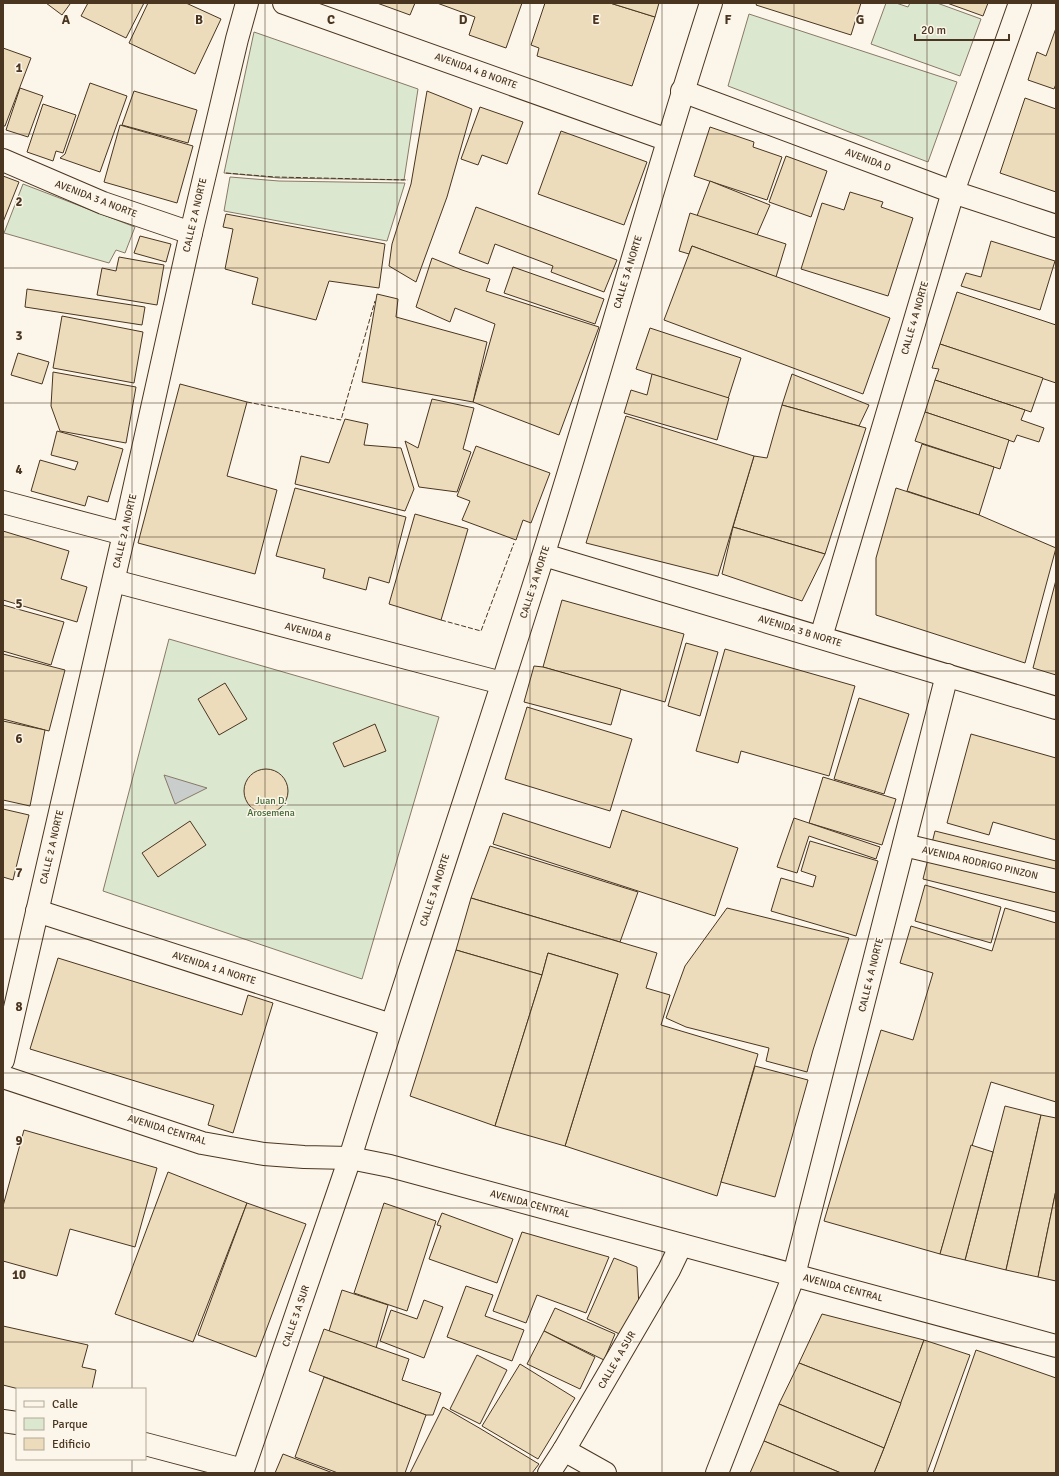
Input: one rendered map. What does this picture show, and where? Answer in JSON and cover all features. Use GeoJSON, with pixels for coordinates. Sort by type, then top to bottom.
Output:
{"type":"FeatureCollection","features":[{"type":"Feature","properties":{"kind":"street","name":"CALLE 2 A NORTE"},"geometry":{"type":"LineString","coordinates":[[3,1060],[114,581],[191,233],[247,3]]}},
{"type":"Feature","properties":{"kind":"street","name":"AVENIDA 4 B NORTE"},"geometry":{"type":"LineString","coordinates":[[284,3],[668,140]]}},
{"type":"Feature","properties":{"kind":"street","name":"CALLE 3 A NORTE"},"geometry":{"type":"LineString","coordinates":[[350,1158],[544,555],[682,91],[711,3]]}},
{"type":"Feature","properties":{"kind":"street","name":"CALLE 4 A NORTE"},"geometry":{"type":"LineString","coordinates":[[821,637],[953,192],[1020,3]]}},
{"type":"Feature","properties":{"kind":"street","name":"AVENIDA D"},"geometry":{"type":"LineString","coordinates":[[682,91],[953,192],[1056,226]]}},
{"type":"Feature","properties":{"kind":"street","name":"AVENIDA 3 A NORTE"},"geometry":{"type":"LineString","coordinates":[[3,160],[103,203],[191,233]]}},
{"type":"Feature","properties":{"kind":"street"},"geometry":{"type":"LineString","coordinates":[[3,502],[124,534]]}},
{"type":"Feature","properties":{"kind":"street","name":"AVENIDA 3 B NORTE"},"geometry":{"type":"LineString","coordinates":[[544,555],[1056,708]]}},
{"type":"Feature","properties":{"kind":"street","name":"AVENIDA B"},"geometry":{"type":"LineString","coordinates":[[114,581],[502,683]]}},
{"type":"Feature","properties":{"kind":"street","name":"CALLE 4 A NORTE"},"geometry":{"type":"LineString","coordinates":[[794,1275],[947,675]]}},
{"type":"Feature","properties":{"kind":"street","name":"AVENIDA RODRIGO PINZON"},"geometry":{"type":"LineString","coordinates":[[904,845],[1056,880]]}},
{"type":"Feature","properties":{"kind":"street","name":"AVENIDA 1 A NORTE"},"geometry":{"type":"LineString","coordinates":[[37,911],[392,1025]]}},
{"type":"Feature","properties":{"kind":"street","name":"AVENIDA CENTRAL"},"geometry":{"type":"LineString","coordinates":[[3,1077],[202,1143],[264,1154],[350,1158],[383,1164],[1056,1346]]}},
{"type":"Feature","properties":{"kind":"street","name":"CALLE 3 A SUR"},"geometry":{"type":"LineString","coordinates":[[243,1472],[350,1158]]}},
{"type":"Feature","properties":{"kind":"street"},"geometry":{"type":"LineString","coordinates":[[341,1184],[353,1173],[368,1166],[383,1164]]}},
{"type":"Feature","properties":{"kind":"street","name":"CALLE 4 A SUR"},"geometry":{"type":"LineString","coordinates":[[549,1473],[564,1450],[669,1270],[681,1245]]}},
{"type":"Feature","properties":{"kind":"street"},"geometry":{"type":"LineString","coordinates":[[717,1473],[794,1275]]}},
{"type":"Feature","properties":{"kind":"street"},"geometry":{"type":"LineString","coordinates":[[3,1421],[16,1423]]}},
{"type":"Feature","properties":{"kind":"street"},"geometry":{"type":"LineString","coordinates":[[146,1444],[243,1472]]}},
{"type":"Feature","properties":{"kind":"street"},"geometry":{"type":"LineString","coordinates":[[564,1450],[605,1473]]}},
{"type":"Feature","properties":{"kind":"green space"},"geometry":{"type":"Polygon","coordinates":[[[886,3],[896,3],[908,7],[910,3],[937,3],[981,19],[960,76],[871,44],[886,3]]]}},
{"type":"Feature","properties":{"kind":"green space"},"geometry":{"type":"Polygon","coordinates":[[[749,14],[957,82],[928,162],[728,86],[749,14]]]}},
{"type":"Feature","properties":{"kind":"green space"},"geometry":{"type":"Polygon","coordinates":[[[254,32],[418,89],[404,180],[279,178],[224,173],[254,32]]]}},
{"type":"Feature","properties":{"kind":"green space"},"geometry":{"type":"Polygon","coordinates":[[[230,177],[279,181],[405,183],[387,241],[224,211],[230,177]]]}},
{"type":"Feature","properties":{"kind":"green space"},"geometry":{"type":"Polygon","coordinates":[[[23,184],[135,227],[125,253],[116,250],[109,263],[4,233],[23,184]]]}},
{"type":"Feature","properties":{"kind":"green space","name":"Juan D. Arosemena"},"geometry":{"type":"Polygon","coordinates":[[[169,639],[439,717],[362,979],[103,891],[169,639]]]}},
{"type":"Feature","properties":{"kind":"shaded area"},"geometry":{"type":"Polygon","coordinates":[[[164,775],[207,788],[175,804],[164,775]]]}},
{"type":"Feature","properties":{"kind":"building"},"geometry":{"type":"Polygon","coordinates":[[[46,3],[69,3],[70,4],[62,15],[46,3]]]}},
{"type":"Feature","properties":{"kind":"building"},"geometry":{"type":"Polygon","coordinates":[[[88,3],[144,3],[126,38],[81,16],[88,3]]]}},
{"type":"Feature","properties":{"kind":"building"},"geometry":{"type":"Polygon","coordinates":[[[148,3],[186,3],[221,19],[195,74],[129,43],[148,3]]]}},
{"type":"Feature","properties":{"kind":"building"},"geometry":{"type":"Polygon","coordinates":[[[377,3],[415,3],[410,15],[377,3]]]}},
{"type":"Feature","properties":{"kind":"building"},"geometry":{"type":"Polygon","coordinates":[[[437,3],[522,3],[506,48],[469,35],[475,17],[437,3]]]}},
{"type":"Feature","properties":{"kind":"building"},"geometry":{"type":"Polygon","coordinates":[[[545,3],[610,3],[655,17],[632,86],[537,56],[539,48],[531,45],[545,3]]]}},
{"type":"Feature","properties":{"kind":"building"},"geometry":{"type":"Polygon","coordinates":[[[610,3],[659,3],[655,17],[610,3]]]}},
{"type":"Feature","properties":{"kind":"building"},"geometry":{"type":"Polygon","coordinates":[[[757,3],[861,3],[851,35],[756,5],[757,3]]]}},
{"type":"Feature","properties":{"kind":"building"},"geometry":{"type":"Polygon","coordinates":[[[947,3],[988,3],[983,16],[947,3]]]}},
{"type":"Feature","properties":{"kind":"building"},"geometry":{"type":"Polygon","coordinates":[[[1056,28],[1056,84],[1054,89],[1028,80],[1037,52],[1046,56],[1056,28]]]}},
{"type":"Feature","properties":{"kind":"building"},"geometry":{"type":"Polygon","coordinates":[[[3,48],[31,58],[5,126],[3,126],[3,48]]]}},
{"type":"Feature","properties":{"kind":"building"},"geometry":{"type":"Polygon","coordinates":[[[90,83],[127,96],[100,172],[60,158],[65,154],[90,83]]]}},
{"type":"Feature","properties":{"kind":"building"},"geometry":{"type":"Polygon","coordinates":[[[20,88],[43,96],[28,137],[6,130],[20,88]]]}},
{"type":"Feature","properties":{"kind":"building"},"geometry":{"type":"Polygon","coordinates":[[[134,91],[197,110],[188,143],[122,125],[134,91]]]}},
{"type":"Feature","properties":{"kind":"building"},"geometry":{"type":"Polygon","coordinates":[[[427,91],[472,109],[447,197],[416,282],[389,266],[392,244],[411,184],[427,91]]]}},
{"type":"Feature","properties":{"kind":"building"},"geometry":{"type":"Polygon","coordinates":[[[1025,98],[1056,109],[1056,192],[1000,173],[1025,98]]]}},
{"type":"Feature","properties":{"kind":"building"},"geometry":{"type":"Polygon","coordinates":[[[43,104],[76,115],[63,153],[56,151],[53,161],[27,152],[43,104]]]}},
{"type":"Feature","properties":{"kind":"building"},"geometry":{"type":"Polygon","coordinates":[[[480,107],[523,122],[507,164],[482,155],[478,165],[461,159],[480,107]]]}},
{"type":"Feature","properties":{"kind":"building"},"geometry":{"type":"Polygon","coordinates":[[[120,125],[193,146],[177,203],[104,182],[120,125]]]}},
{"type":"Feature","properties":{"kind":"building"},"geometry":{"type":"Polygon","coordinates":[[[710,127],[754,142],[753,147],[782,157],[767,200],[694,176],[710,127]]]}},
{"type":"Feature","properties":{"kind":"building"},"geometry":{"type":"Polygon","coordinates":[[[561,131],[647,162],[624,225],[538,194],[561,131]]]}},
{"type":"Feature","properties":{"kind":"building"},"geometry":{"type":"Polygon","coordinates":[[[786,156],[827,171],[811,217],[769,202],[786,156]]]}},
{"type":"Feature","properties":{"kind":"building"},"geometry":{"type":"Polygon","coordinates":[[[3,176],[19,182],[3,222],[3,176]]]}},
{"type":"Feature","properties":{"kind":"building"},"geometry":{"type":"Polygon","coordinates":[[[710,181],[770,205],[757,235],[697,216],[710,181]]]}},
{"type":"Feature","properties":{"kind":"building"},"geometry":{"type":"Polygon","coordinates":[[[850,192],[883,202],[881,207],[913,218],[888,296],[801,269],[822,203],[844,210],[850,192]]]}},
{"type":"Feature","properties":{"kind":"building"},"geometry":{"type":"Polygon","coordinates":[[[476,207],[617,260],[604,292],[551,272],[553,266],[495,244],[488,264],[459,253],[476,207]]]}},
{"type":"Feature","properties":{"kind":"building"},"geometry":{"type":"Polygon","coordinates":[[[690,213],[786,244],[776,277],[692,246],[689,254],[679,251],[690,213]]]}},
{"type":"Feature","properties":{"kind":"building"},"geometry":{"type":"Polygon","coordinates":[[[226,214],[385,244],[379,288],[329,281],[316,320],[252,304],[258,278],[225,269],[233,229],[223,227],[226,214]]]}},
{"type":"Feature","properties":{"kind":"building"},"geometry":{"type":"Polygon","coordinates":[[[140,236],[171,244],[166,262],[134,253],[140,236]]]}},
{"type":"Feature","properties":{"kind":"building"},"geometry":{"type":"Polygon","coordinates":[[[991,241],[1055,261],[1040,310],[961,286],[966,273],[981,277],[991,241]]]}},
{"type":"Feature","properties":{"kind":"building"},"geometry":{"type":"Polygon","coordinates":[[[692,246],[890,318],[863,394],[664,320],[692,246]]]}},
{"type":"Feature","properties":{"kind":"building"},"geometry":{"type":"Polygon","coordinates":[[[119,257],[164,265],[157,305],[97,295],[102,268],[116,271],[119,257]]]}},
{"type":"Feature","properties":{"kind":"building"},"geometry":{"type":"Polygon","coordinates":[[[432,258],[490,279],[486,291],[599,327],[559,435],[473,402],[495,324],[455,308],[450,322],[416,307],[432,258]]]}},
{"type":"Feature","properties":{"kind":"building"},"geometry":{"type":"Polygon","coordinates":[[[513,267],[604,299],[595,324],[504,293],[513,267]]]}},
{"type":"Feature","properties":{"kind":"building"},"geometry":{"type":"Polygon","coordinates":[[[27,289],[145,307],[142,325],[25,307],[27,289]]]}},
{"type":"Feature","properties":{"kind":"building"},"geometry":{"type":"Polygon","coordinates":[[[957,292],[1056,325],[1056,383],[940,344],[957,292]]]}},
{"type":"Feature","properties":{"kind":"building"},"geometry":{"type":"Polygon","coordinates":[[[377,294],[398,299],[396,317],[487,342],[473,402],[362,382],[377,294]]]}},
{"type":"Feature","properties":{"kind":"building"},"geometry":{"type":"Polygon","coordinates":[[[62,316],[143,332],[134,383],[53,368],[62,316]]]}},
{"type":"Feature","properties":{"kind":"building"},"geometry":{"type":"Polygon","coordinates":[[[650,328],[741,358],[728,399],[636,369],[650,328]]]}},
{"type":"Feature","properties":{"kind":"building"},"geometry":{"type":"Polygon","coordinates":[[[940,344],[1043,378],[1031,412],[935,380],[939,369],[932,368],[940,344]]]}},
{"type":"Feature","properties":{"kind":"building"},"geometry":{"type":"Polygon","coordinates":[[[18,353],[49,362],[42,384],[11,375],[18,353]]]}},
{"type":"Feature","properties":{"kind":"building"},"geometry":{"type":"Polygon","coordinates":[[[53,372],[136,387],[126,443],[60,431],[51,406],[53,372]]]}},
{"type":"Feature","properties":{"kind":"building"},"geometry":{"type":"Polygon","coordinates":[[[652,374],[729,398],[717,440],[624,413],[631,390],[647,395],[652,374]]]}},
{"type":"Feature","properties":{"kind":"building"},"geometry":{"type":"Polygon","coordinates":[[[792,374],[869,405],[859,426],[782,405],[792,374]]]}},
{"type":"Feature","properties":{"kind":"building"},"geometry":{"type":"Polygon","coordinates":[[[935,380],[1025,410],[1021,420],[1044,428],[1039,442],[1017,435],[1014,442],[925,412],[935,380]]]}},
{"type":"Feature","properties":{"kind":"building"},"geometry":{"type":"Polygon","coordinates":[[[180,384],[247,402],[227,476],[277,490],[255,574],[138,543],[180,384]]]}},
{"type":"Feature","properties":{"kind":"building"},"geometry":{"type":"Polygon","coordinates":[[[432,399],[474,408],[463,449],[471,452],[457,492],[419,487],[405,441],[418,448],[432,399]]]}},
{"type":"Feature","properties":{"kind":"building"},"geometry":{"type":"Polygon","coordinates":[[[782,405],[866,428],[825,554],[733,527],[754,456],[767,458],[782,405]]]}},
{"type":"Feature","properties":{"kind":"building"},"geometry":{"type":"Polygon","coordinates":[[[925,412],[1009,440],[1000,469],[915,441],[925,412]]]}},
{"type":"Feature","properties":{"kind":"building"},"geometry":{"type":"Polygon","coordinates":[[[626,416],[754,456],[718,576],[586,543],[626,416]]]}},
{"type":"Feature","properties":{"kind":"building"},"geometry":{"type":"Polygon","coordinates":[[[345,419],[368,424],[364,445],[401,448],[414,489],[405,511],[295,484],[301,456],[329,463],[345,419]]]}},
{"type":"Feature","properties":{"kind":"building"},"geometry":{"type":"Polygon","coordinates":[[[57,431],[123,449],[108,502],[88,496],[85,506],[31,491],[40,460],[75,470],[78,462],[51,455],[57,431]]]}},
{"type":"Feature","properties":{"kind":"building"},"geometry":{"type":"Polygon","coordinates":[[[922,444],[994,467],[979,515],[907,491],[922,444]]]}},
{"type":"Feature","properties":{"kind":"building"},"geometry":{"type":"Polygon","coordinates":[[[476,446],[550,473],[531,523],[523,520],[516,540],[462,520],[470,501],[457,496],[476,446]]]}},
{"type":"Feature","properties":{"kind":"building"},"geometry":{"type":"Polygon","coordinates":[[[295,488],[406,517],[389,583],[369,577],[366,590],[323,578],[325,569],[276,556],[295,488]]]}},
{"type":"Feature","properties":{"kind":"building"},"geometry":{"type":"Polygon","coordinates":[[[896,488],[979,515],[1056,548],[1025,663],[876,615],[876,558],[896,488]]]}},
{"type":"Feature","properties":{"kind":"building"},"geometry":{"type":"Polygon","coordinates":[[[415,514],[468,529],[441,620],[389,604],[415,514]]]}},
{"type":"Feature","properties":{"kind":"building"},"geometry":{"type":"Polygon","coordinates":[[[733,527],[825,554],[802,601],[722,574],[733,527]]]}},
{"type":"Feature","properties":{"kind":"building"},"geometry":{"type":"Polygon","coordinates":[[[3,531],[69,551],[61,579],[87,587],[77,622],[3,600],[3,531]]]}},
{"type":"Feature","properties":{"kind":"building"},"geometry":{"type":"Polygon","coordinates":[[[1056,580],[1056,675],[1033,668],[1056,580]]]}},
{"type":"Feature","properties":{"kind":"building"},"geometry":{"type":"Polygon","coordinates":[[[562,600],[684,634],[665,702],[543,667],[562,600]]]}},
{"type":"Feature","properties":{"kind":"building"},"geometry":{"type":"Polygon","coordinates":[[[3,605],[64,622],[51,665],[3,651],[3,605]]]}},
{"type":"Feature","properties":{"kind":"building"},"geometry":{"type":"Polygon","coordinates":[[[686,643],[718,652],[700,716],[668,706],[686,643]]]}},
{"type":"Feature","properties":{"kind":"building"},"geometry":{"type":"Polygon","coordinates":[[[725,649],[855,686],[829,776],[741,751],[738,763],[696,751],[725,649]]]}},
{"type":"Feature","properties":{"kind":"building"},"geometry":{"type":"Polygon","coordinates":[[[3,654],[65,670],[49,731],[3,719],[3,654]]]}},
{"type":"Feature","properties":{"kind":"building"},"geometry":{"type":"Polygon","coordinates":[[[534,666],[543,667],[621,689],[611,725],[524,702],[534,666]]]}},
{"type":"Feature","properties":{"kind":"building"},"geometry":{"type":"Polygon","coordinates":[[[225,683],[247,719],[219,735],[198,699],[225,683]]]}},
{"type":"Feature","properties":{"kind":"building"},"geometry":{"type":"Polygon","coordinates":[[[859,698],[909,714],[884,794],[834,779],[859,698]]]}},
{"type":"Feature","properties":{"kind":"building"},"geometry":{"type":"Polygon","coordinates":[[[527,707],[632,739],[610,811],[505,779],[527,707]]]}},
{"type":"Feature","properties":{"kind":"building"},"geometry":{"type":"Polygon","coordinates":[[[3,721],[45,730],[30,806],[3,800],[3,721]]]}},
{"type":"Feature","properties":{"kind":"building"},"geometry":{"type":"Polygon","coordinates":[[[375,724],[386,751],[344,767],[333,743],[375,724]]]}},
{"type":"Feature","properties":{"kind":"building"},"geometry":{"type":"Polygon","coordinates":[[[971,734],[1056,758],[1056,840],[993,822],[989,835],[947,823],[971,734]]]}},
{"type":"Feature","properties":{"kind":"building"},"geometry":{"type":"Polygon","coordinates":[[[266,769],[278,773],[284,779],[288,791],[284,803],[278,809],[266,813],[254,809],[248,803],[244,791],[248,779],[254,773],[266,769]]]}},
{"type":"Feature","properties":{"kind":"building"},"geometry":{"type":"Polygon","coordinates":[[[823,777],[896,799],[882,845],[809,823],[823,777]]]}},
{"type":"Feature","properties":{"kind":"building"},"geometry":{"type":"Polygon","coordinates":[[[3,809],[29,815],[13,880],[3,877],[3,809]]]}},
{"type":"Feature","properties":{"kind":"building"},"geometry":{"type":"Polygon","coordinates":[[[622,810],[738,848],[715,916],[493,844],[503,813],[610,848],[622,810]]]}},
{"type":"Feature","properties":{"kind":"building"},"geometry":{"type":"Polygon","coordinates":[[[794,818],[880,847],[876,859],[809,836],[797,873],[777,867],[794,818]]]}},
{"type":"Feature","properties":{"kind":"building"},"geometry":{"type":"Polygon","coordinates":[[[190,821],[206,845],[158,877],[142,853],[190,821]]]}},
{"type":"Feature","properties":{"kind":"building"},"geometry":{"type":"Polygon","coordinates":[[[935,831],[1056,861],[1056,912],[923,879],[935,831]]]}},
{"type":"Feature","properties":{"kind":"building"},"geometry":{"type":"Polygon","coordinates":[[[810,841],[878,861],[856,936],[771,911],[781,878],[813,887],[816,876],[801,871],[810,841]]]}},
{"type":"Feature","properties":{"kind":"building"},"geometry":{"type":"Polygon","coordinates":[[[490,846],[638,892],[620,942],[471,898],[490,846]]]}},
{"type":"Feature","properties":{"kind":"building"},"geometry":{"type":"Polygon","coordinates":[[[925,885],[1001,907],[991,943],[915,921],[925,885]]]}},
{"type":"Feature","properties":{"kind":"building"},"geometry":{"type":"Polygon","coordinates":[[[471,898],[657,953],[646,988],[670,995],[661,1025],[758,1054],[717,1196],[565,1146],[618,974],[548,953],[542,975],[456,950],[471,898]]]}},
{"type":"Feature","properties":{"kind":"building"},"geometry":{"type":"Polygon","coordinates":[[[727,908],[849,938],[807,1072],[766,1061],[769,1048],[686,1027],[666,1018],[685,966],[727,908]]]}},
{"type":"Feature","properties":{"kind":"building"},"geometry":{"type":"Polygon","coordinates":[[[1005,908],[1056,923],[1056,1102],[991,1082],[940,1254],[824,1221],[881,1030],[913,1040],[933,973],[900,963],[911,926],[992,951],[1005,908]]]}},
{"type":"Feature","properties":{"kind":"building"},"geometry":{"type":"Polygon","coordinates":[[[456,950],[542,975],[495,1126],[410,1096],[456,950]]]}},
{"type":"Feature","properties":{"kind":"building"},"geometry":{"type":"Polygon","coordinates":[[[548,953],[618,974],[565,1146],[495,1126],[548,953]]]}},
{"type":"Feature","properties":{"kind":"building"},"geometry":{"type":"Polygon","coordinates":[[[58,958],[242,1015],[248,995],[273,1003],[233,1133],[208,1125],[214,1105],[30,1049],[58,958]]]}},
{"type":"Feature","properties":{"kind":"building"},"geometry":{"type":"Polygon","coordinates":[[[755,1066],[808,1080],[775,1197],[721,1182],[755,1066]]]}},
{"type":"Feature","properties":{"kind":"building"},"geometry":{"type":"Polygon","coordinates":[[[1005,1106],[1041,1115],[1006,1270],[965,1260],[1005,1106]]]}},
{"type":"Feature","properties":{"kind":"building"},"geometry":{"type":"Polygon","coordinates":[[[1041,1115],[1056,1118],[1056,1190],[1038,1277],[1006,1270],[1041,1115]]]}},
{"type":"Feature","properties":{"kind":"building"},"geometry":{"type":"Polygon","coordinates":[[[24,1130],[157,1168],[135,1247],[70,1229],[57,1276],[3,1261],[3,1206],[24,1130]]]}},
{"type":"Feature","properties":{"kind":"building"},"geometry":{"type":"Polygon","coordinates":[[[971,1145],[993,1152],[965,1260],[940,1254],[971,1145]]]}},
{"type":"Feature","properties":{"kind":"building"},"geometry":{"type":"Polygon","coordinates":[[[168,1172],[247,1203],[193,1342],[115,1314],[168,1172]]]}},
{"type":"Feature","properties":{"kind":"building"},"geometry":{"type":"Polygon","coordinates":[[[1056,1190],[1056,1281],[1038,1277],[1056,1190]]]}},
{"type":"Feature","properties":{"kind":"building"},"geometry":{"type":"Polygon","coordinates":[[[247,1203],[306,1224],[256,1357],[198,1335],[247,1203]]]}},
{"type":"Feature","properties":{"kind":"building"},"geometry":{"type":"Polygon","coordinates":[[[384,1203],[436,1221],[407,1311],[354,1293],[384,1203]]]}},
{"type":"Feature","properties":{"kind":"building"},"geometry":{"type":"Polygon","coordinates":[[[442,1213],[513,1239],[497,1283],[429,1259],[441,1226],[437,1225],[442,1213]]]}},
{"type":"Feature","properties":{"kind":"building"},"geometry":{"type":"Polygon","coordinates":[[[522,1232],[609,1257],[586,1313],[537,1295],[526,1323],[493,1311],[522,1232]]]}},
{"type":"Feature","properties":{"kind":"building"},"geometry":{"type":"Polygon","coordinates":[[[614,1258],[637,1267],[639,1308],[626,1337],[587,1319],[614,1258]]]}},
{"type":"Feature","properties":{"kind":"building"},"geometry":{"type":"Polygon","coordinates":[[[466,1286],[493,1295],[485,1316],[524,1330],[512,1361],[447,1337],[466,1286]]]}},
{"type":"Feature","properties":{"kind":"building"},"geometry":{"type":"Polygon","coordinates":[[[342,1290],[388,1305],[376,1348],[329,1331],[342,1290]]]}},
{"type":"Feature","properties":{"kind":"building"},"geometry":{"type":"Polygon","coordinates":[[[424,1300],[443,1307],[424,1358],[380,1341],[391,1310],[417,1319],[424,1300]]]}},
{"type":"Feature","properties":{"kind":"building"},"geometry":{"type":"Polygon","coordinates":[[[555,1308],[615,1334],[604,1360],[544,1331],[555,1308]]]}},
{"type":"Feature","properties":{"kind":"building"},"geometry":{"type":"Polygon","coordinates":[[[822,1314],[924,1340],[901,1403],[799,1363],[822,1314]]]}},
{"type":"Feature","properties":{"kind":"building"},"geometry":{"type":"Polygon","coordinates":[[[3,1326],[88,1345],[82,1367],[96,1370],[92,1388],[16,1388],[3,1385],[3,1326]]]}},
{"type":"Feature","properties":{"kind":"building"},"geometry":{"type":"Polygon","coordinates":[[[324,1329],[409,1359],[402,1380],[441,1393],[433,1415],[426,1415],[309,1371],[324,1329]]]}},
{"type":"Feature","properties":{"kind":"building"},"geometry":{"type":"Polygon","coordinates":[[[544,1331],[595,1357],[580,1389],[527,1364],[544,1331]]]}},
{"type":"Feature","properties":{"kind":"building"},"geometry":{"type":"Polygon","coordinates":[[[924,1340],[970,1355],[927,1473],[874,1473],[884,1448],[924,1340]]]}},
{"type":"Feature","properties":{"kind":"building"},"geometry":{"type":"Polygon","coordinates":[[[976,1350],[1056,1378],[1056,1473],[933,1473],[976,1350]]]}},
{"type":"Feature","properties":{"kind":"building"},"geometry":{"type":"Polygon","coordinates":[[[477,1355],[507,1370],[480,1424],[450,1409],[477,1355]]]}},
{"type":"Feature","properties":{"kind":"building"},"geometry":{"type":"Polygon","coordinates":[[[799,1363],[901,1403],[884,1448],[779,1404],[799,1363]]]}},
{"type":"Feature","properties":{"kind":"building"},"geometry":{"type":"Polygon","coordinates":[[[520,1364],[575,1398],[538,1459],[482,1426],[520,1364]]]}},
{"type":"Feature","properties":{"kind":"building"},"geometry":{"type":"Polygon","coordinates":[[[324,1377],[426,1415],[405,1473],[338,1473],[295,1457],[324,1377]]]}},
{"type":"Feature","properties":{"kind":"building"},"geometry":{"type":"Polygon","coordinates":[[[779,1404],[884,1448],[874,1473],[841,1473],[764,1441],[779,1404]]]}},
{"type":"Feature","properties":{"kind":"building"},"geometry":{"type":"Polygon","coordinates":[[[443,1407],[539,1464],[532,1473],[410,1473],[443,1407]]]}},
{"type":"Feature","properties":{"kind":"building"},"geometry":{"type":"Polygon","coordinates":[[[764,1441],[841,1473],[750,1473],[764,1441]]]}},
{"type":"Feature","properties":{"kind":"building"},"geometry":{"type":"Polygon","coordinates":[[[283,1454],[333,1473],[275,1473],[283,1454]]]}},
{"type":"Feature","properties":{"kind":"fence"},"geometry":{"type":"LineString","coordinates":[[226,173],[275,177],[408,180]]}},
{"type":"Feature","properties":{"kind":"fence"},"geometry":{"type":"LineString","coordinates":[[247,402],[341,420],[375,301]]}},
{"type":"Feature","properties":{"kind":"fence"},"geometry":{"type":"LineString","coordinates":[[441,620],[481,631],[514,543]]}}]}
